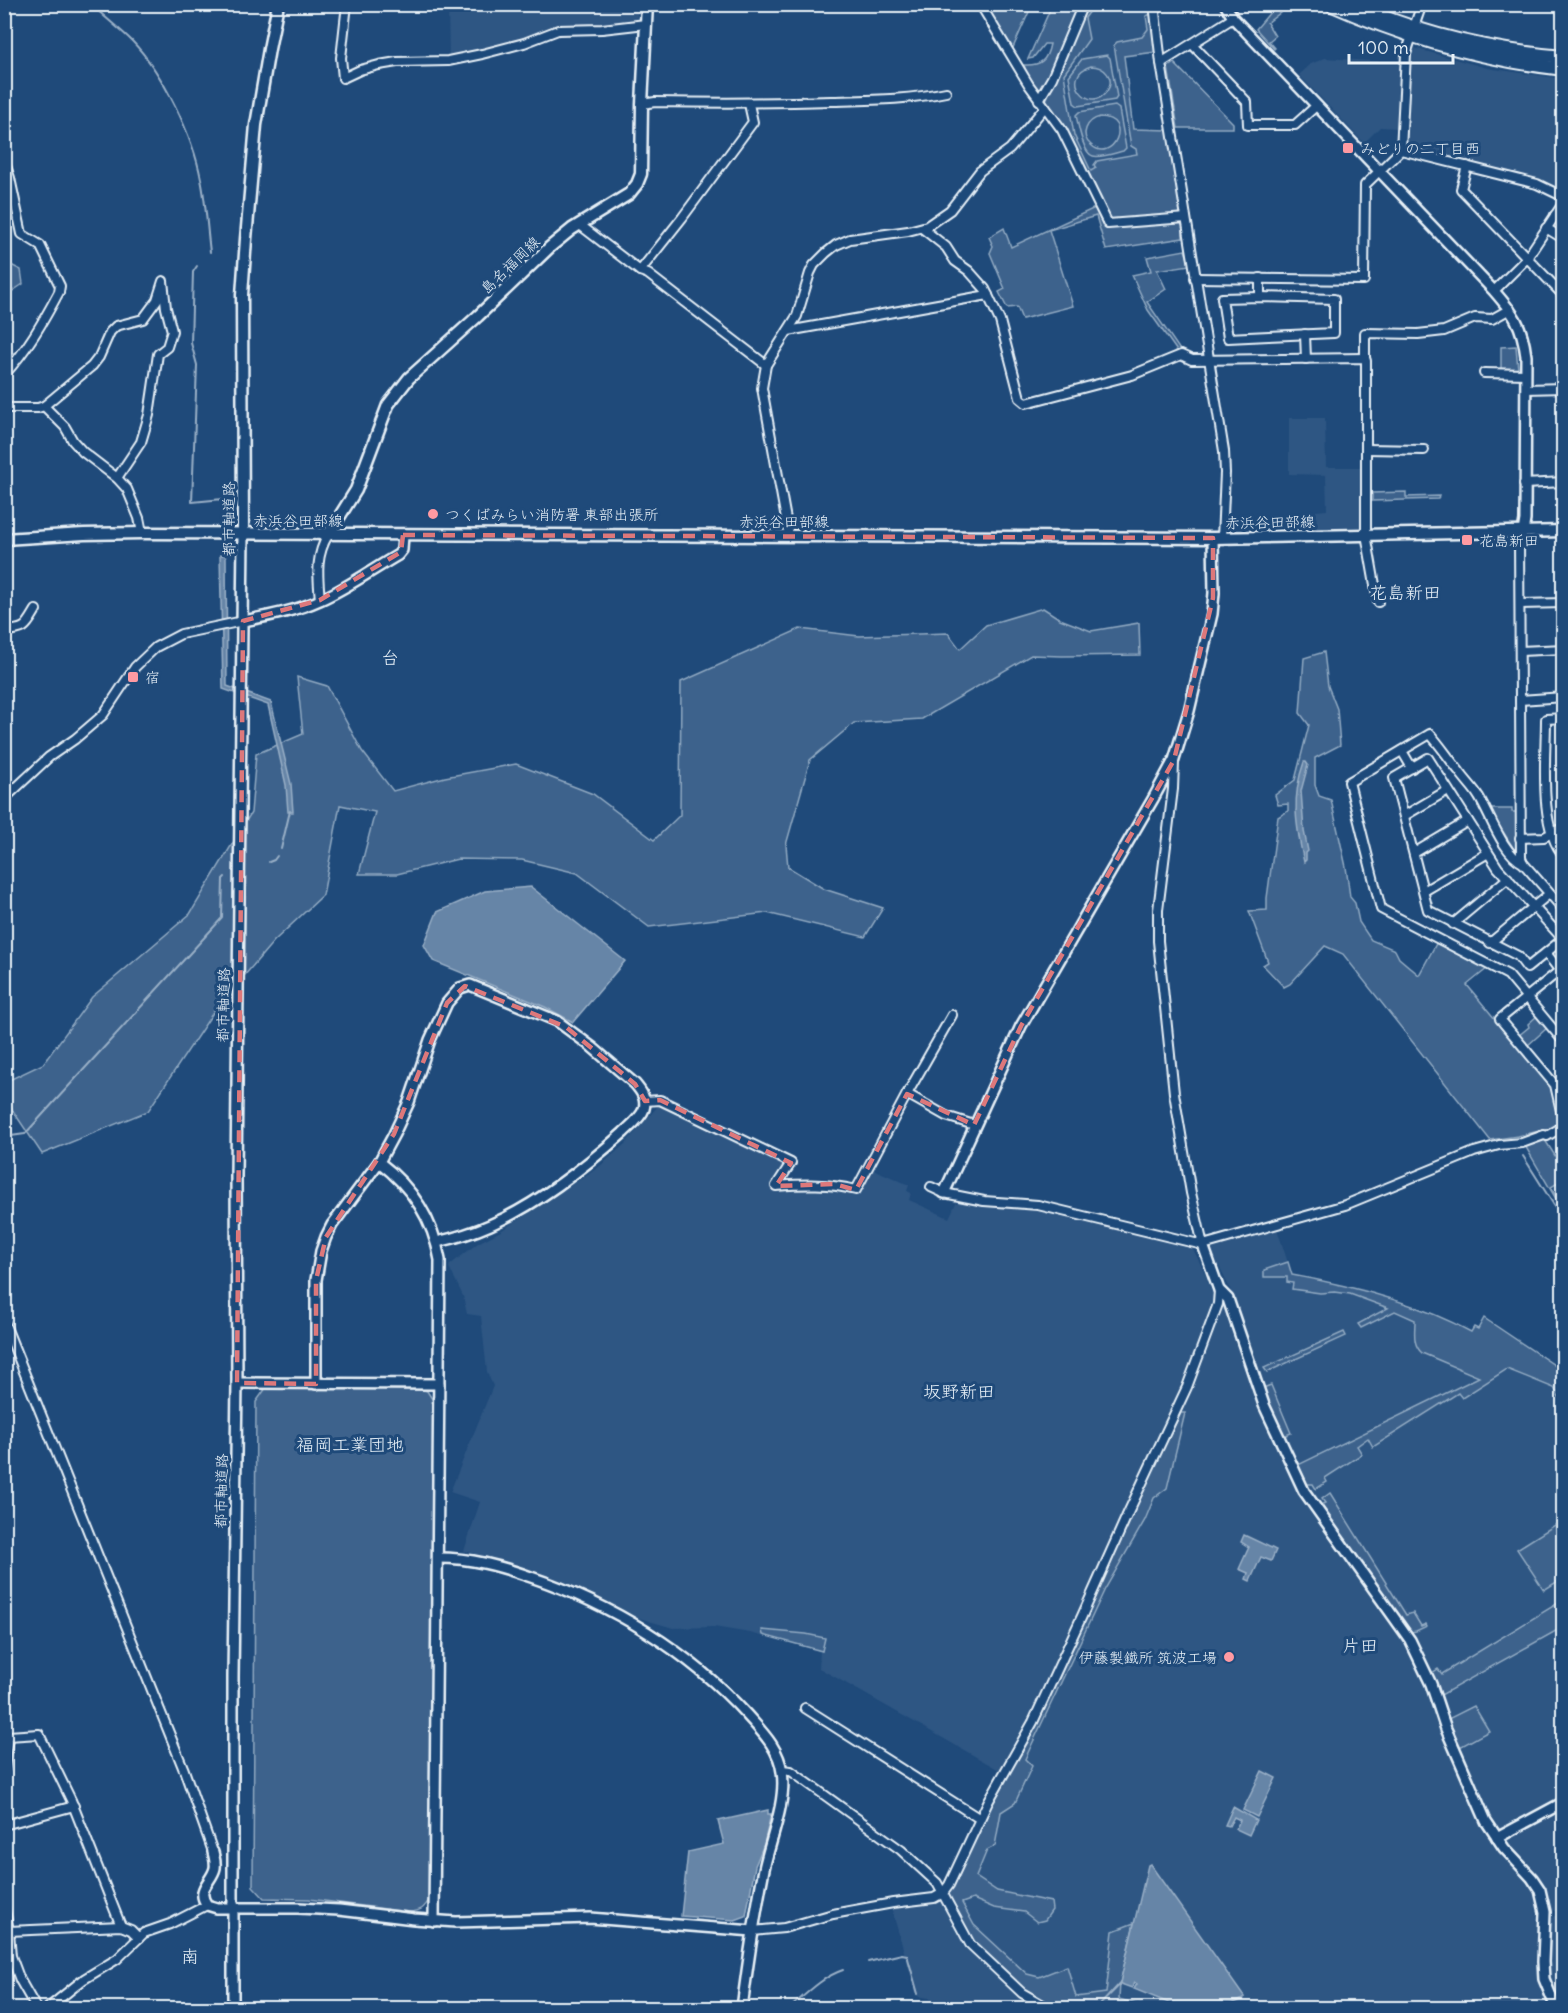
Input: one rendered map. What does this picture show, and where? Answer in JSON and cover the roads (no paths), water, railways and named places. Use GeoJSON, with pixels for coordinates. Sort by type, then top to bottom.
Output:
{"type":"FeatureCollection","features":[{"type":"Feature","properties":{"kind":"highway"},"geometry":{"type":"LineString","coordinates":[[1330,4],[1468,52],[1563,69]]}},
{"type":"Feature","properties":{"kind":"highway"},"geometry":{"type":"LineString","coordinates":[[1353,4],[1413,32],[1491,48],[1563,57]]}},
{"type":"Feature","properties":{"kind":"main road","name":"都市軸道路"},"geometry":{"type":"LineString","coordinates":[[243,535],[242,295],[256,126],[278,4]]}},
{"type":"Feature","properties":{"kind":"main road","name":"島名福岡線"},"geometry":{"type":"LineString","coordinates":[[328,535],[356,490],[388,405],[409,378],[550,247],[629,194],[637,184],[641,174],[647,4]]}},
{"type":"Feature","properties":{"kind":"main road","name":"赤浜谷田部線"},"geometry":{"type":"LineString","coordinates":[[4,539],[142,533],[1218,538],[1563,531]]}},
{"type":"Feature","properties":{"kind":"street"},"geometry":{"type":"LineString","coordinates":[[347,4],[341,58],[343,78],[379,65],[397,62],[447,61],[482,54],[524,43],[558,30],[588,30],[646,24]]}},
{"type":"Feature","properties":{"kind":"street"},"geometry":{"type":"LineString","coordinates":[[980,4],[1011,57],[1062,130],[1108,224],[1186,218]]}},
{"type":"Feature","properties":{"kind":"street"},"geometry":{"type":"LineString","coordinates":[[789,536],[762,395],[763,380],[766,365],[797,316],[814,265],[831,249],[850,239],[922,228],[950,210],[980,171],[1010,149],[1042,103],[1083,4]]}},
{"type":"Feature","properties":{"kind":"street"},"geometry":{"type":"LineString","coordinates":[[944,1193],[1021,1026],[1174,760],[1189,711],[1212,614],[1225,473],[1224,451],[1161,63],[1154,4]]}},
{"type":"Feature","properties":{"kind":"street"},"geometry":{"type":"LineString","coordinates":[[1225,4],[1233,18],[1494,291],[1510,309],[1520,327],[1526,374],[1523,532],[1519,541],[1523,863]]}},
{"type":"Feature","properties":{"kind":"street"},"geometry":{"type":"LineString","coordinates":[[1196,278],[1365,280],[1365,185],[1401,150],[1406,54],[1422,4]]}},
{"type":"Feature","properties":{"kind":"street"},"geometry":{"type":"LineString","coordinates":[[1161,63],[1233,18]]}},
{"type":"Feature","properties":{"kind":"street"},"geometry":{"type":"LineString","coordinates":[[1192,44],[1247,102],[1248,125],[1295,125],[1316,106]]}},
{"type":"Feature","properties":{"kind":"street"},"geometry":{"type":"LineString","coordinates":[[642,104],[655,102],[749,104],[918,97],[946,92]]}},
{"type":"Feature","properties":{"kind":"street"},"geometry":{"type":"LineString","coordinates":[[640,271],[753,122],[749,104]]}},
{"type":"Feature","properties":{"kind":"street"},"geometry":{"type":"LineString","coordinates":[[1401,150],[1537,184],[1563,197]]}},
{"type":"Feature","properties":{"kind":"street"},"geometry":{"type":"LineString","coordinates":[[4,160],[22,234],[40,244],[60,286],[59,292],[33,339],[22,356],[4,375]]}},
{"type":"Feature","properties":{"kind":"street"},"geometry":{"type":"LineString","coordinates":[[1467,166],[1461,189],[1563,296]]}},
{"type":"Feature","properties":{"kind":"street"},"geometry":{"type":"LineString","coordinates":[[1494,291],[1527,258],[1563,202]]}},
{"type":"Feature","properties":{"kind":"street"},"geometry":{"type":"LineString","coordinates":[[1555,215],[1563,219]]}},
{"type":"Feature","properties":{"kind":"street"},"geometry":{"type":"LineString","coordinates":[[580,225],[766,365]]}},
{"type":"Feature","properties":{"kind":"street"},"geometry":{"type":"LineString","coordinates":[[922,228],[946,247],[955,261],[969,271],[988,295],[1000,321],[1020,398],[1026,403],[1132,375],[1181,355],[1192,360],[1365,358]]}},
{"type":"Feature","properties":{"kind":"street"},"geometry":{"type":"LineString","coordinates":[[1546,228],[1563,239]]}},
{"type":"Feature","properties":{"kind":"street"},"geometry":{"type":"LineString","coordinates":[[1260,278],[1260,297]]}},
{"type":"Feature","properties":{"kind":"street"},"geometry":{"type":"LineString","coordinates":[[4,408],[44,406],[92,366],[99,357],[110,332],[116,326],[143,319],[157,300],[163,281],[166,308],[172,330],[167,347],[158,354],[149,415],[141,442],[117,478]]}},
{"type":"Feature","properties":{"kind":"street"},"geometry":{"type":"LineString","coordinates":[[788,331],[988,295]]}},
{"type":"Feature","properties":{"kind":"street"},"geometry":{"type":"LineString","coordinates":[[1222,298],[1334,298],[1334,333],[1305,334],[1228,338],[1222,298]]}},
{"type":"Feature","properties":{"kind":"street"},"geometry":{"type":"LineString","coordinates":[[1378,602],[1366,534],[1365,333],[1418,334],[1444,331],[1475,318],[1492,319],[1510,309]]}},
{"type":"Feature","properties":{"kind":"street"},"geometry":{"type":"LineString","coordinates":[[1305,334],[1306,359]]}},
{"type":"Feature","properties":{"kind":"street"},"geometry":{"type":"LineString","coordinates":[[1485,373],[1526,374]]}},
{"type":"Feature","properties":{"kind":"street"},"geometry":{"type":"LineString","coordinates":[[1526,389],[1563,388]]}},
{"type":"Feature","properties":{"kind":"street"},"geometry":{"type":"LineString","coordinates":[[44,406],[60,421],[83,452],[117,478],[131,496],[142,533]]}},
{"type":"Feature","properties":{"kind":"street"},"geometry":{"type":"LineString","coordinates":[[1366,449],[1424,450]]}},
{"type":"Feature","properties":{"kind":"street"},"geometry":{"type":"LineString","coordinates":[[1524,484],[1563,482]]}},
{"type":"Feature","properties":{"kind":"street","name":"都市軸道路"},"geometry":{"type":"LineString","coordinates":[[233,2008],[236,1176],[243,535]]}},
{"type":"Feature","properties":{"kind":"street"},"geometry":{"type":"LineString","coordinates":[[320,600],[318,562],[322,545],[328,535]]}},
{"type":"Feature","properties":{"kind":"street"},"geometry":{"type":"LineString","coordinates":[[4,800],[49,757],[103,715],[135,667],[156,647],[181,634],[284,612],[320,600],[398,555],[402,550],[403,535]]}},
{"type":"Feature","properties":{"kind":"street"},"geometry":{"type":"LineString","coordinates":[[1520,604],[1563,603]]}},
{"type":"Feature","properties":{"kind":"street"},"geometry":{"type":"LineString","coordinates":[[4,631],[22,629],[36,610]]}},
{"type":"Feature","properties":{"kind":"street"},"geometry":{"type":"LineString","coordinates":[[1520,651],[1563,649]]}},
{"type":"Feature","properties":{"kind":"street"},"geometry":{"type":"LineString","coordinates":[[1520,700],[1563,698]]}},
{"type":"Feature","properties":{"kind":"street"},"geometry":{"type":"LineString","coordinates":[[1563,718],[1546,719],[1546,811],[1551,835],[1563,856]]}},
{"type":"Feature","properties":{"kind":"street"},"geometry":{"type":"LineString","coordinates":[[1563,910],[1523,863],[1517,860],[1500,837],[1479,796],[1430,734],[1349,782],[1381,909],[1508,975],[1563,1042]]}},
{"type":"Feature","properties":{"kind":"street"},"geometry":{"type":"LineString","coordinates":[[1402,751],[1412,768]]}},
{"type":"Feature","properties":{"kind":"street"},"geometry":{"type":"LineString","coordinates":[[1428,758],[1448,790],[1488,853],[1563,939],[1527,968],[1518,956],[1428,910],[1394,778],[1428,758]]}},
{"type":"Feature","properties":{"kind":"street"},"geometry":{"type":"LineString","coordinates":[[1174,760],[1173,789],[1158,910],[1158,941],[1175,1104],[1203,1245],[1220,1290],[1228,1299],[1264,1405],[1304,1491],[1410,1640],[1431,1684],[1446,1729],[1486,1821],[1504,1848],[1532,1878],[1543,1899],[1545,1912],[1543,1972],[1556,2008]]}},
{"type":"Feature","properties":{"kind":"street"},"geometry":{"type":"LineString","coordinates":[[1404,816],[1448,790]]}},
{"type":"Feature","properties":{"kind":"street"},"geometry":{"type":"LineString","coordinates":[[1414,853],[1468,821]]}},
{"type":"Feature","properties":{"kind":"street"},"geometry":{"type":"LineString","coordinates":[[1521,838],[1551,835],[1563,827]]}},
{"type":"Feature","properties":{"kind":"street"},"geometry":{"type":"LineString","coordinates":[[1424,891],[1488,853]]}},
{"type":"Feature","properties":{"kind":"street"},"geometry":{"type":"LineString","coordinates":[[1453,924],[1508,878]]}},
{"type":"Feature","properties":{"kind":"street"},"geometry":{"type":"LineString","coordinates":[[1490,943],[1549,894]]}},
{"type":"Feature","properties":{"kind":"street"},"geometry":{"type":"LineString","coordinates":[[931,1187],[944,1193],[984,1201],[1038,1205],[1203,1245],[1346,1205],[1474,1152],[1547,1136],[1563,1125],[1555,1085],[1500,1018],[1562,971],[1546,953]]}},
{"type":"Feature","properties":{"kind":"street"},"geometry":{"type":"LineString","coordinates":[[316,1384],[316,1280],[321,1251],[332,1225],[379,1162],[394,1134],[409,1102],[430,1040],[447,1003],[460,988],[475,986],[547,1016],[566,1027],[635,1084],[645,1101],[643,1112],[627,1129],[578,1171],[504,1218],[472,1232],[436,1242]]}},
{"type":"Feature","properties":{"kind":"street"},"geometry":{"type":"LineString","coordinates":[[645,1101],[660,1100],[790,1163],[776,1186],[809,1183],[834,1184],[856,1190],[952,1015]]}},
{"type":"Feature","properties":{"kind":"street"},"geometry":{"type":"LineString","coordinates":[[907,1094],[946,1116],[974,1125]]}},
{"type":"Feature","properties":{"kind":"street"},"geometry":{"type":"LineString","coordinates":[[379,1162],[398,1177],[409,1190],[428,1220],[436,1242],[440,1268],[434,1920]]}},
{"type":"Feature","properties":{"kind":"street"},"geometry":{"type":"LineString","coordinates":[[48,2008],[84,1978],[117,1959],[144,1933],[170,1924],[207,1905],[217,1908],[339,1910],[456,1922],[590,1918],[753,1931],[784,1928],[833,1914],[934,1898],[943,1893],[949,1886],[1002,1776],[1033,1722],[1187,1387],[1216,1311],[1220,1290]]}},
{"type":"Feature","properties":{"kind":"street"},"geometry":{"type":"LineString","coordinates":[[4,1322],[184,1770],[213,1852],[214,1870],[203,1887],[202,1895],[207,1905]]}},
{"type":"Feature","properties":{"kind":"street"},"geometry":{"type":"LineString","coordinates":[[237,1383],[439,1384]]}},
{"type":"Feature","properties":{"kind":"street"},"geometry":{"type":"LineString","coordinates":[[438,1558],[471,1559],[493,1564],[587,1598],[660,1640],[706,1675],[739,1706],[769,1741],[782,1770],[782,1793],[764,1868],[742,2008]]}},
{"type":"Feature","properties":{"kind":"street"},"geometry":{"type":"LineString","coordinates":[[805,1708],[980,1819]]}},
{"type":"Feature","properties":{"kind":"street"},"geometry":{"type":"LineString","coordinates":[[4,1769],[8,1736],[39,1734],[74,1806],[121,1926]]}},
{"type":"Feature","properties":{"kind":"street"},"geometry":{"type":"LineString","coordinates":[[782,1770],[791,1771],[900,1850],[937,1883],[970,1944],[1022,1993],[1048,2008]]}},
{"type":"Feature","properties":{"kind":"street"},"geometry":{"type":"LineString","coordinates":[[1497,1838],[1563,1802]]}},
{"type":"Feature","properties":{"kind":"street"},"geometry":{"type":"LineString","coordinates":[[4,1825],[74,1806]]}},
{"type":"Feature","properties":{"kind":"street"},"geometry":{"type":"LineString","coordinates":[[4,1905],[11,1956],[36,2008]]}},
{"type":"Feature","properties":{"kind":"street"},"geometry":{"type":"LineString","coordinates":[[9,1931],[121,1926],[131,1930],[139,1938]]}},
{"type":"Feature","properties":{"kind":"waterway"},"geometry":{"type":"LineString","coordinates":[[91,4],[144,54],[175,106],[197,162],[204,197],[210,252]]}},
{"type":"Feature","properties":{"kind":"waterway"},"geometry":{"type":"LineString","coordinates":[[197,266],[193,272],[191,343],[197,365],[192,502],[223,499],[223,511]]}},
{"type":"Feature","properties":{"kind":"waterway"},"geometry":{"type":"LineString","coordinates":[[281,849],[290,811]]}},
{"type":"Feature","properties":{"kind":"waterway"},"geometry":{"type":"LineString","coordinates":[[269,862],[277,856]]}},
{"type":"Feature","properties":{"kind":"waterway"},"geometry":{"type":"LineString","coordinates":[[4,1137],[25,1134],[222,918],[223,879],[225,877]]}},
{"type":"Feature","properties":{"kind":"waterway"},"geometry":{"type":"LineString","coordinates":[[1523,1156],[1564,1221]]}},
{"type":"Feature","properties":{"kind":"waterway"},"geometry":{"type":"LineString","coordinates":[[868,1962],[902,1954],[907,1955],[918,1994]]}},
{"type":"Feature","properties":{"kind":"waterway"},"geometry":{"type":"LineString","coordinates":[[790,2008],[821,1981],[843,1970]]}},
{"type":"Feature","properties":{"kind":"place","name":"みどりの二丁目西"},"geometry":{"type":"Point","coordinates":[1348,148]}},
{"type":"Feature","properties":{"kind":"place","name":"つくばみらい消防署 東部出張所"},"geometry":{"type":"Point","coordinates":[433,514]}},
{"type":"Feature","properties":{"kind":"place","name":"花島新田"},"geometry":{"type":"Point","coordinates":[1467,540]}},
{"type":"Feature","properties":{"kind":"place","name":"宿"},"geometry":{"type":"Point","coordinates":[133,677]}},
{"type":"Feature","properties":{"kind":"place","name":"伊藤製鐵所 筑波工場"},"geometry":{"type":"Point","coordinates":[1229,1657]}},
{"type":"Feature","properties":{"kind":"district","name":"花島新田"},"geometry":{"type":"Point","coordinates":[1405,592]}},
{"type":"Feature","properties":{"kind":"district","name":"台"},"geometry":{"type":"Point","coordinates":[390,657]}},
{"type":"Feature","properties":{"kind":"district","name":"坂野新田"},"geometry":{"type":"Point","coordinates":[959,1391]}},
{"type":"Feature","properties":{"kind":"district","name":"福岡工業団地"},"geometry":{"type":"Point","coordinates":[350,1444]}},
{"type":"Feature","properties":{"kind":"district","name":"片田"},"geometry":{"type":"Point","coordinates":[1360,1645]}},
{"type":"Feature","properties":{"kind":"district","name":"南"},"geometry":{"type":"Point","coordinates":[190,1956]}}]}
